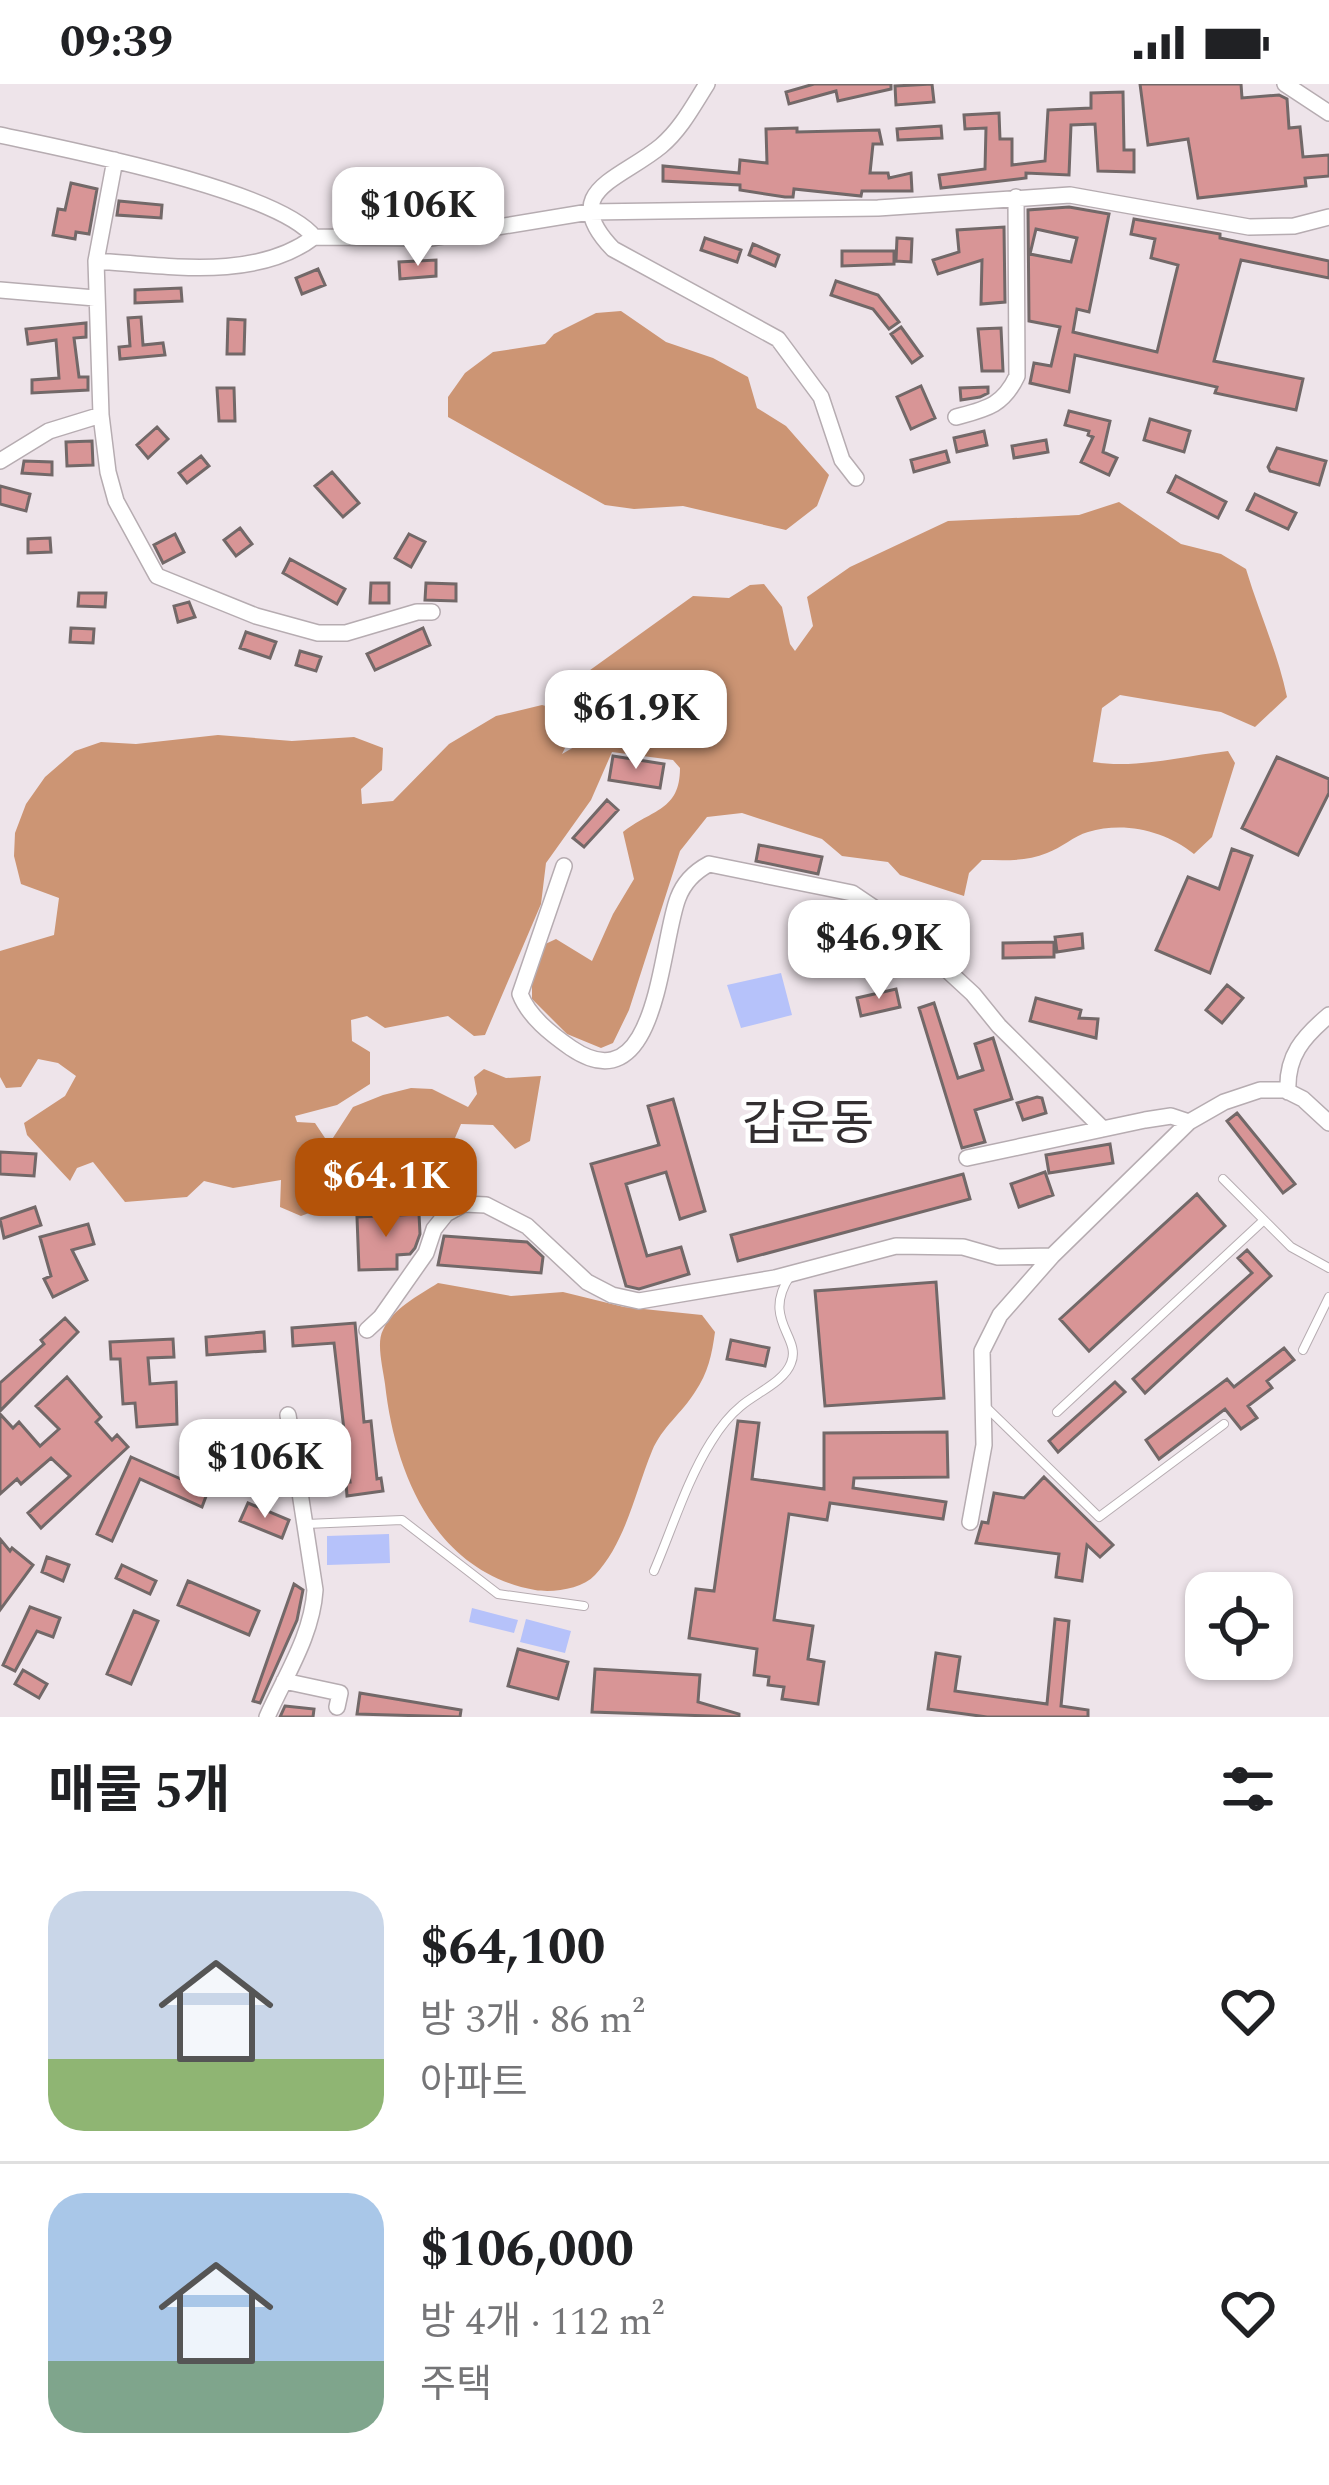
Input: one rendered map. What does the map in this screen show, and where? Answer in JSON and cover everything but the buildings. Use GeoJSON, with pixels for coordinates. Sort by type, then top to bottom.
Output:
{"type":"FeatureCollection","features":[{"type":"Feature","properties":{"kind":"street"},"geometry":{"type":"LineString","coordinates":[[707,84],[678,130],[599,188],[589,212],[594,230],[613,249],[778,339],[821,397],[842,460],[856,478]]}},
{"type":"Feature","properties":{"kind":"street"},"geometry":{"type":"LineString","coordinates":[[1286,84],[1329,112]]}},
{"type":"Feature","properties":{"kind":"street"},"geometry":{"type":"LineString","coordinates":[[0,135],[115,160],[291,216],[314,237]]}},
{"type":"Feature","properties":{"kind":"street"},"geometry":{"type":"LineString","coordinates":[[115,160],[96,261],[100,416],[116,501],[158,576],[256,616],[318,633],[346,633],[432,612]]}},
{"type":"Feature","properties":{"kind":"street"},"geometry":{"type":"LineString","coordinates":[[96,261],[223,266],[299,248],[314,237],[431,238],[589,212],[878,208],[1070,195],[1249,227],[1294,226],[1329,217]]}},
{"type":"Feature","properties":{"kind":"street"},"geometry":{"type":"LineString","coordinates":[[956,416],[994,408],[1009,394],[1017,376],[1016,197]]}},
{"type":"Feature","properties":{"kind":"street"},"geometry":{"type":"LineString","coordinates":[[0,290],[95,298]]}},
{"type":"Feature","properties":{"kind":"street"},"geometry":{"type":"LineString","coordinates":[[0,461],[49,431],[100,416]]}},
{"type":"Feature","properties":{"kind":"street"},"geometry":{"type":"LineString","coordinates":[[564,866],[520,994],[531,1014],[584,1056],[597,1062],[616,1059],[636,1044],[651,1015],[677,898],[696,871],[709,864],[852,893],[895,922],[973,994],[1103,1129]]}},
{"type":"Feature","properties":{"kind":"street"},"geometry":{"type":"LineString","coordinates":[[1288,1092],[1288,1065],[1311,1030],[1329,1015]]}},
{"type":"Feature","properties":{"kind":"street"},"geometry":{"type":"LineString","coordinates":[[970,1522],[984,1445],[982,1351],[1000,1315],[1052,1256],[1189,1122],[1224,1102],[1260,1090],[1288,1092],[1329,1123]]}},
{"type":"Feature","properties":{"kind":"street"},"geometry":{"type":"LineString","coordinates":[[967,1159],[1171,1116],[1189,1122]]}},
{"type":"Feature","properties":{"kind":"street"},"geometry":{"type":"LineString","coordinates":[[367,1330],[426,1253],[434,1229],[446,1214],[464,1204],[486,1205],[527,1226],[587,1282],[638,1301],[790,1274],[896,1246],[964,1247],[998,1257],[1052,1256]]}},
{"type":"Feature","properties":{"kind":"street"},"geometry":{"type":"LineString","coordinates":[[267,1717],[310,1624],[314,1605],[288,1415]]}},
{"type":"Feature","properties":{"kind":"street"},"geometry":{"type":"LineString","coordinates":[[284,1681],[340,1693],[337,1707]]}},
{"type":"Feature","properties":{"kind":"lane"},"geometry":{"type":"LineString","coordinates":[[1223,1179],[1291,1247],[1329,1268]]}},
{"type":"Feature","properties":{"kind":"lane"},"geometry":{"type":"LineString","coordinates":[[1057,1412],[1264,1220]]}},
{"type":"Feature","properties":{"kind":"lane"},"geometry":{"type":"LineString","coordinates":[[654,1571],[710,1443],[737,1409],[781,1377],[792,1362],[792,1347],[778,1317],[779,1292],[790,1274]]}},
{"type":"Feature","properties":{"kind":"lane"},"geometry":{"type":"LineString","coordinates":[[1303,1350],[1329,1298]]}},
{"type":"Feature","properties":{"kind":"lane"},"geometry":{"type":"LineString","coordinates":[[985,1406],[1099,1517],[1223,1424]]}},
{"type":"Feature","properties":{"kind":"lane"},"geometry":{"type":"LineString","coordinates":[[304,1524],[402,1520],[498,1594],[584,1606]]}},
{"type":"Feature","properties":{"kind":"shaded area"},"geometry":{"type":"Polygon","coordinates":[[[621,311],[666,342],[713,358],[748,377],[757,408],[786,426],[829,475],[817,506],[786,530],[683,506],[634,509],[605,505],[448,417],[448,397],[465,373],[493,352],[545,344],[554,334],[596,313],[621,311]]]}},
{"type":"Feature","properties":{"kind":"shaded area"},"geometry":{"type":"Polygon","coordinates":[[[1119,502],[1181,544],[1221,554],[1246,569],[1287,697],[1255,727],[1221,712],[1120,695],[1102,708],[1093,762],[1143,763],[1228,751],[1235,763],[1212,837],[1194,854],[1144,830],[1102,829],[1039,856],[982,860],[969,873],[964,896],[900,875],[888,862],[842,856],[822,839],[742,813],[707,817],[680,851],[629,1010],[613,1043],[601,1048],[567,1034],[532,999],[532,974],[541,946],[556,939],[592,961],[634,879],[623,832],[670,801],[679,782],[680,768],[673,760],[612,752],[591,800],[546,863],[541,904],[485,1035],[474,1036],[448,1016],[385,1028],[367,1016],[351,1020],[352,1041],[370,1052],[370,1084],[337,1105],[295,1116],[297,1122],[315,1123],[329,1144],[353,1107],[383,1095],[432,1089],[468,1107],[477,1094],[474,1077],[484,1069],[506,1078],[541,1076],[530,1141],[515,1149],[493,1125],[461,1124],[455,1138],[467,1161],[443,1163],[420,1150],[352,1165],[343,1181],[352,1191],[375,1177],[387,1196],[366,1206],[301,1216],[280,1207],[281,1180],[233,1188],[204,1181],[187,1197],[125,1202],[93,1162],[77,1168],[70,1181],[27,1135],[24,1123],[65,1096],[76,1076],[58,1063],[38,1059],[21,1087],[6,1088],[0,1077],[0,951],[54,935],[59,898],[21,884],[14,856],[15,833],[26,804],[45,777],[75,751],[101,742],[136,744],[218,735],[292,741],[354,737],[383,748],[382,770],[361,789],[362,804],[393,801],[449,744],[496,716],[542,705],[569,712],[568,742],[562,754],[595,735],[579,678],[693,596],[729,598],[750,585],[764,584],[782,607],[795,651],[813,626],[807,597],[850,567],[948,521],[1079,515],[1119,502]]]}},
{"type":"Feature","properties":{"kind":"shaded area"},"geometry":{"type":"Polygon","coordinates":[[[438,1283],[511,1296],[563,1292],[624,1307],[702,1315],[715,1332],[703,1378],[656,1442],[615,1547],[583,1584],[535,1590],[500,1580],[446,1541],[410,1484],[390,1418],[380,1342],[393,1315],[438,1283]]]}},
{"type":"Feature","properties":{"kind":"water"},"geometry":{"type":"Polygon","coordinates":[[[781,973],[792,1015],[741,1028],[727,985],[781,973]]]}},
{"type":"Feature","properties":{"kind":"water"},"geometry":{"type":"Polygon","coordinates":[[[389,1534],[390,1563],[327,1565],[327,1536],[389,1534]]]}},
{"type":"Feature","properties":{"kind":"water"},"geometry":{"type":"Polygon","coordinates":[[[472,1608],[518,1620],[514,1633],[469,1622],[472,1608]]]}},
{"type":"Feature","properties":{"kind":"water"},"geometry":{"type":"Polygon","coordinates":[[[526,1619],[571,1631],[565,1653],[520,1642],[526,1619]]]}},
{"type":"Feature","properties":{"kind":"district","name":"갑운동"},"geometry":{"type":"Point","coordinates":[808,1124]}}]}
